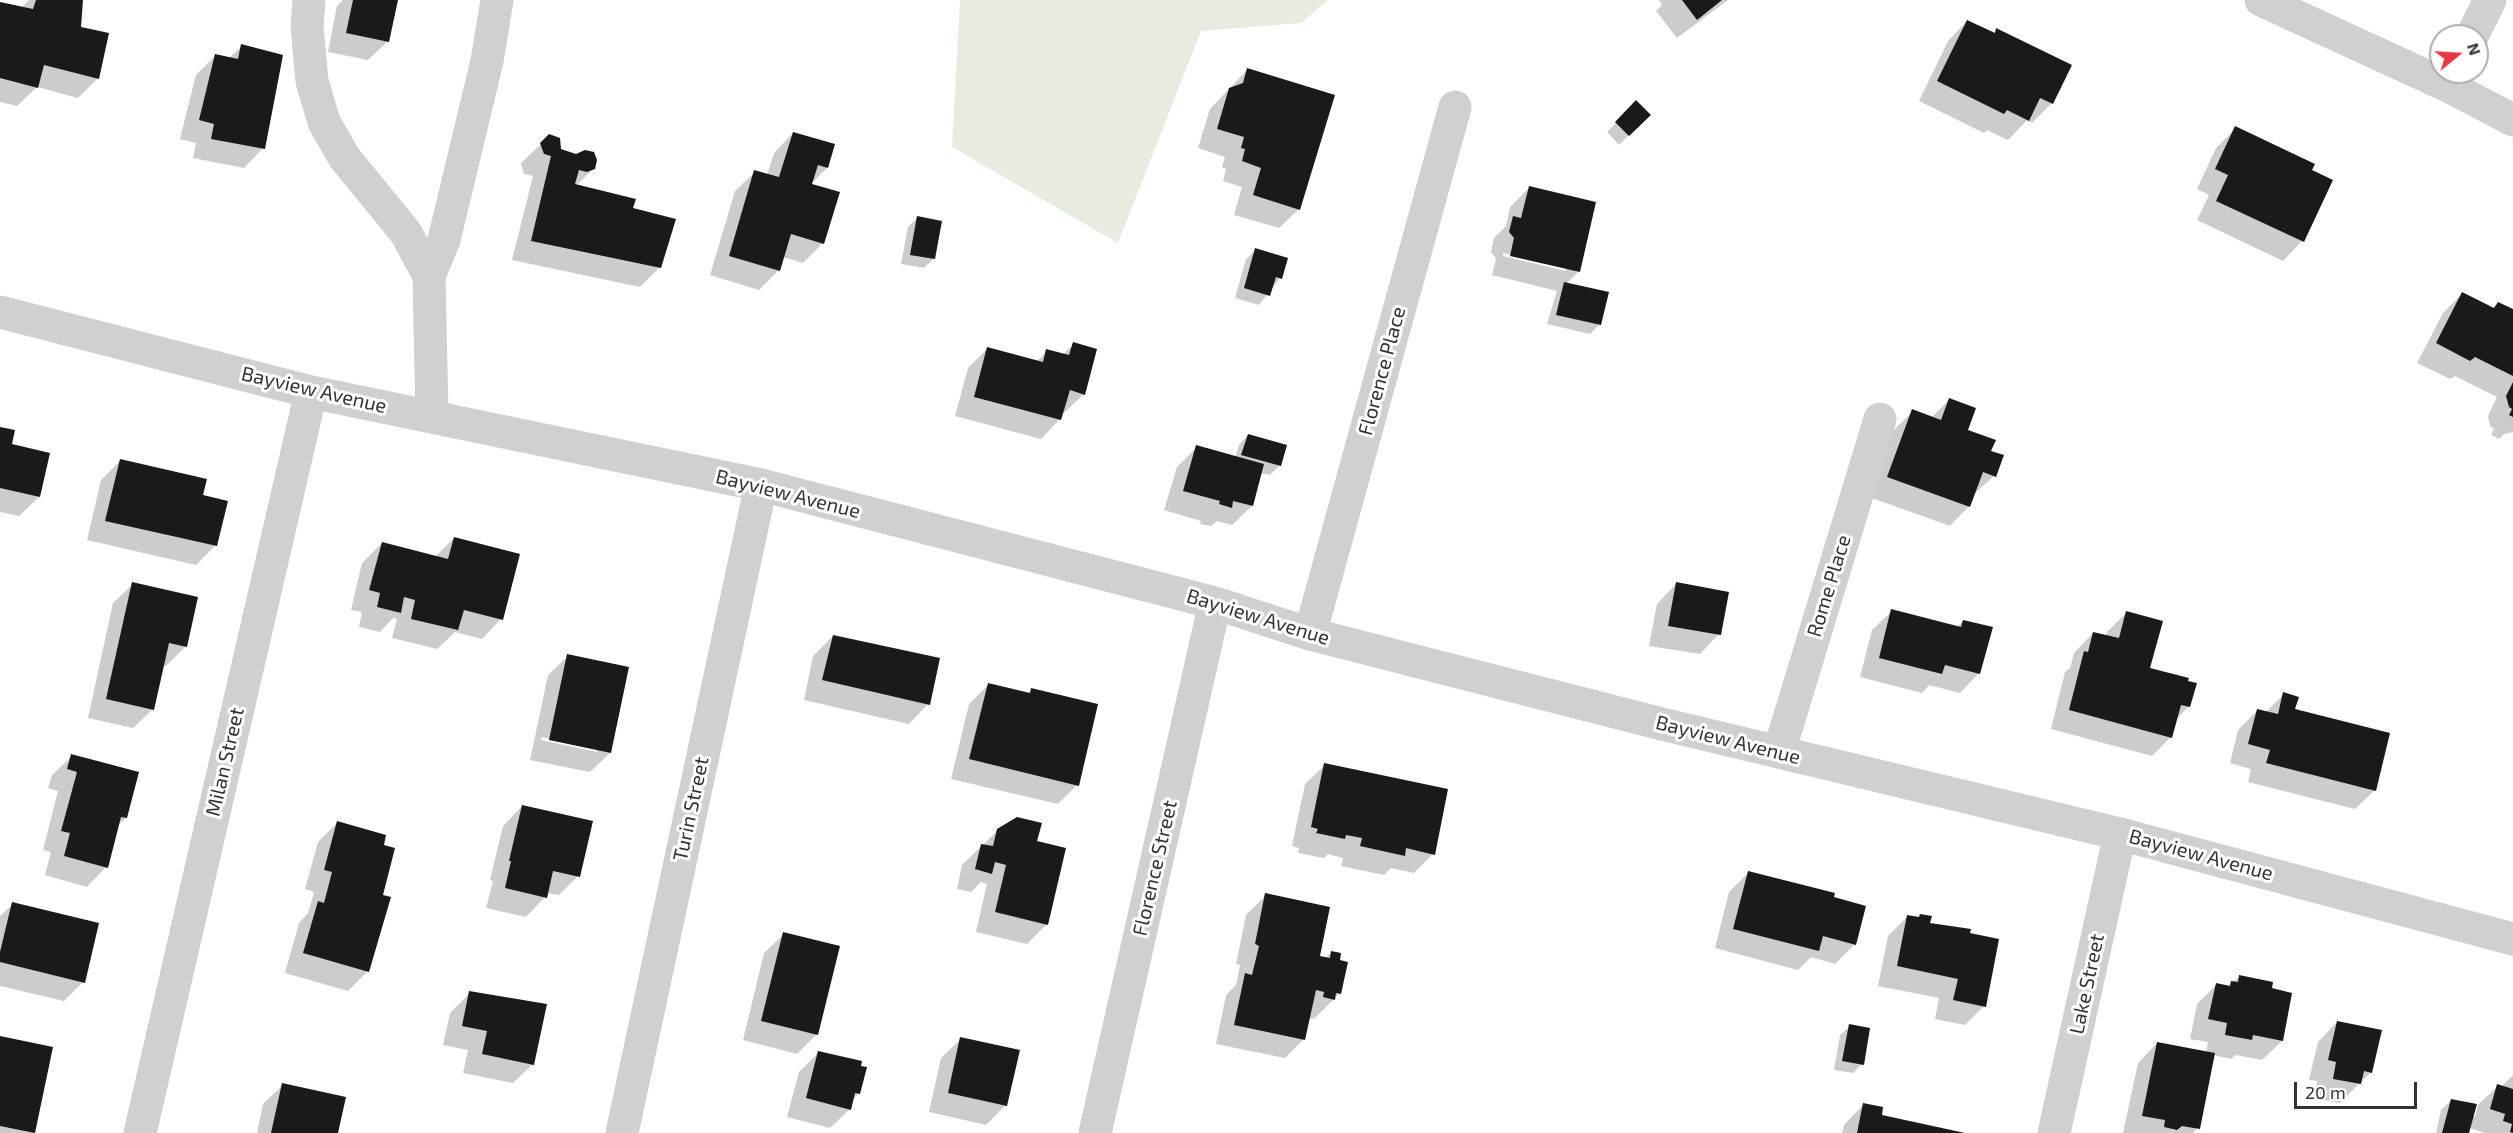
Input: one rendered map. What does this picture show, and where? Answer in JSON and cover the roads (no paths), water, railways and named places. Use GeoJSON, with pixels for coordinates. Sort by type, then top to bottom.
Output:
{"type":"FeatureCollection","features":[{"type":"Feature","properties":{"kind":"street"},"geometry":{"type":"LineString","coordinates":[[309,0],[307,26],[312,81],[324,122],[344,157],[406,233],[429,276]]}},
{"type":"Feature","properties":{"kind":"street"},"geometry":{"type":"LineString","coordinates":[[432,417],[429,276],[444,240],[487,60],[497,0]]}},
{"type":"Feature","properties":{"kind":"street"},"geometry":{"type":"LineString","coordinates":[[2261,0],[2429,70]]}},
{"type":"Feature","properties":{"kind":"street"},"geometry":{"type":"LineString","coordinates":[[2478,24],[2490,0]]}},
{"type":"Feature","properties":{"kind":"street"},"geometry":{"type":"LineString","coordinates":[[2459,84],[2513,120]]}},
{"type":"Feature","properties":{"kind":"street","name":"Florence Place"},"geometry":{"type":"LineString","coordinates":[[1310,634],[1455,107]]}},
{"type":"Feature","properties":{"kind":"street","name":"Bayview Avenue"},"geometry":{"type":"LineString","coordinates":[[0,312],[311,392],[761,485],[1215,603],[1310,634],[1779,752],[2120,834],[2513,939]]}},
{"type":"Feature","properties":{"kind":"street","name":"Milan Street"},"geometry":{"type":"LineString","coordinates":[[140,1133],[311,392]]}},
{"type":"Feature","properties":{"kind":"street","name":"Rome Place"},"geometry":{"type":"LineString","coordinates":[[1779,752],[1880,419]]}},
{"type":"Feature","properties":{"kind":"street","name":"Turin Street"},"geometry":{"type":"LineString","coordinates":[[621,1133],[761,485]]}},
{"type":"Feature","properties":{"kind":"street","name":"Florence Street"},"geometry":{"type":"LineString","coordinates":[[1095,1133],[1215,603]]}},
{"type":"Feature","properties":{"kind":"street","name":"Lake Street"},"geometry":{"type":"LineString","coordinates":[[2054,1133],[2120,834]]}}]}
